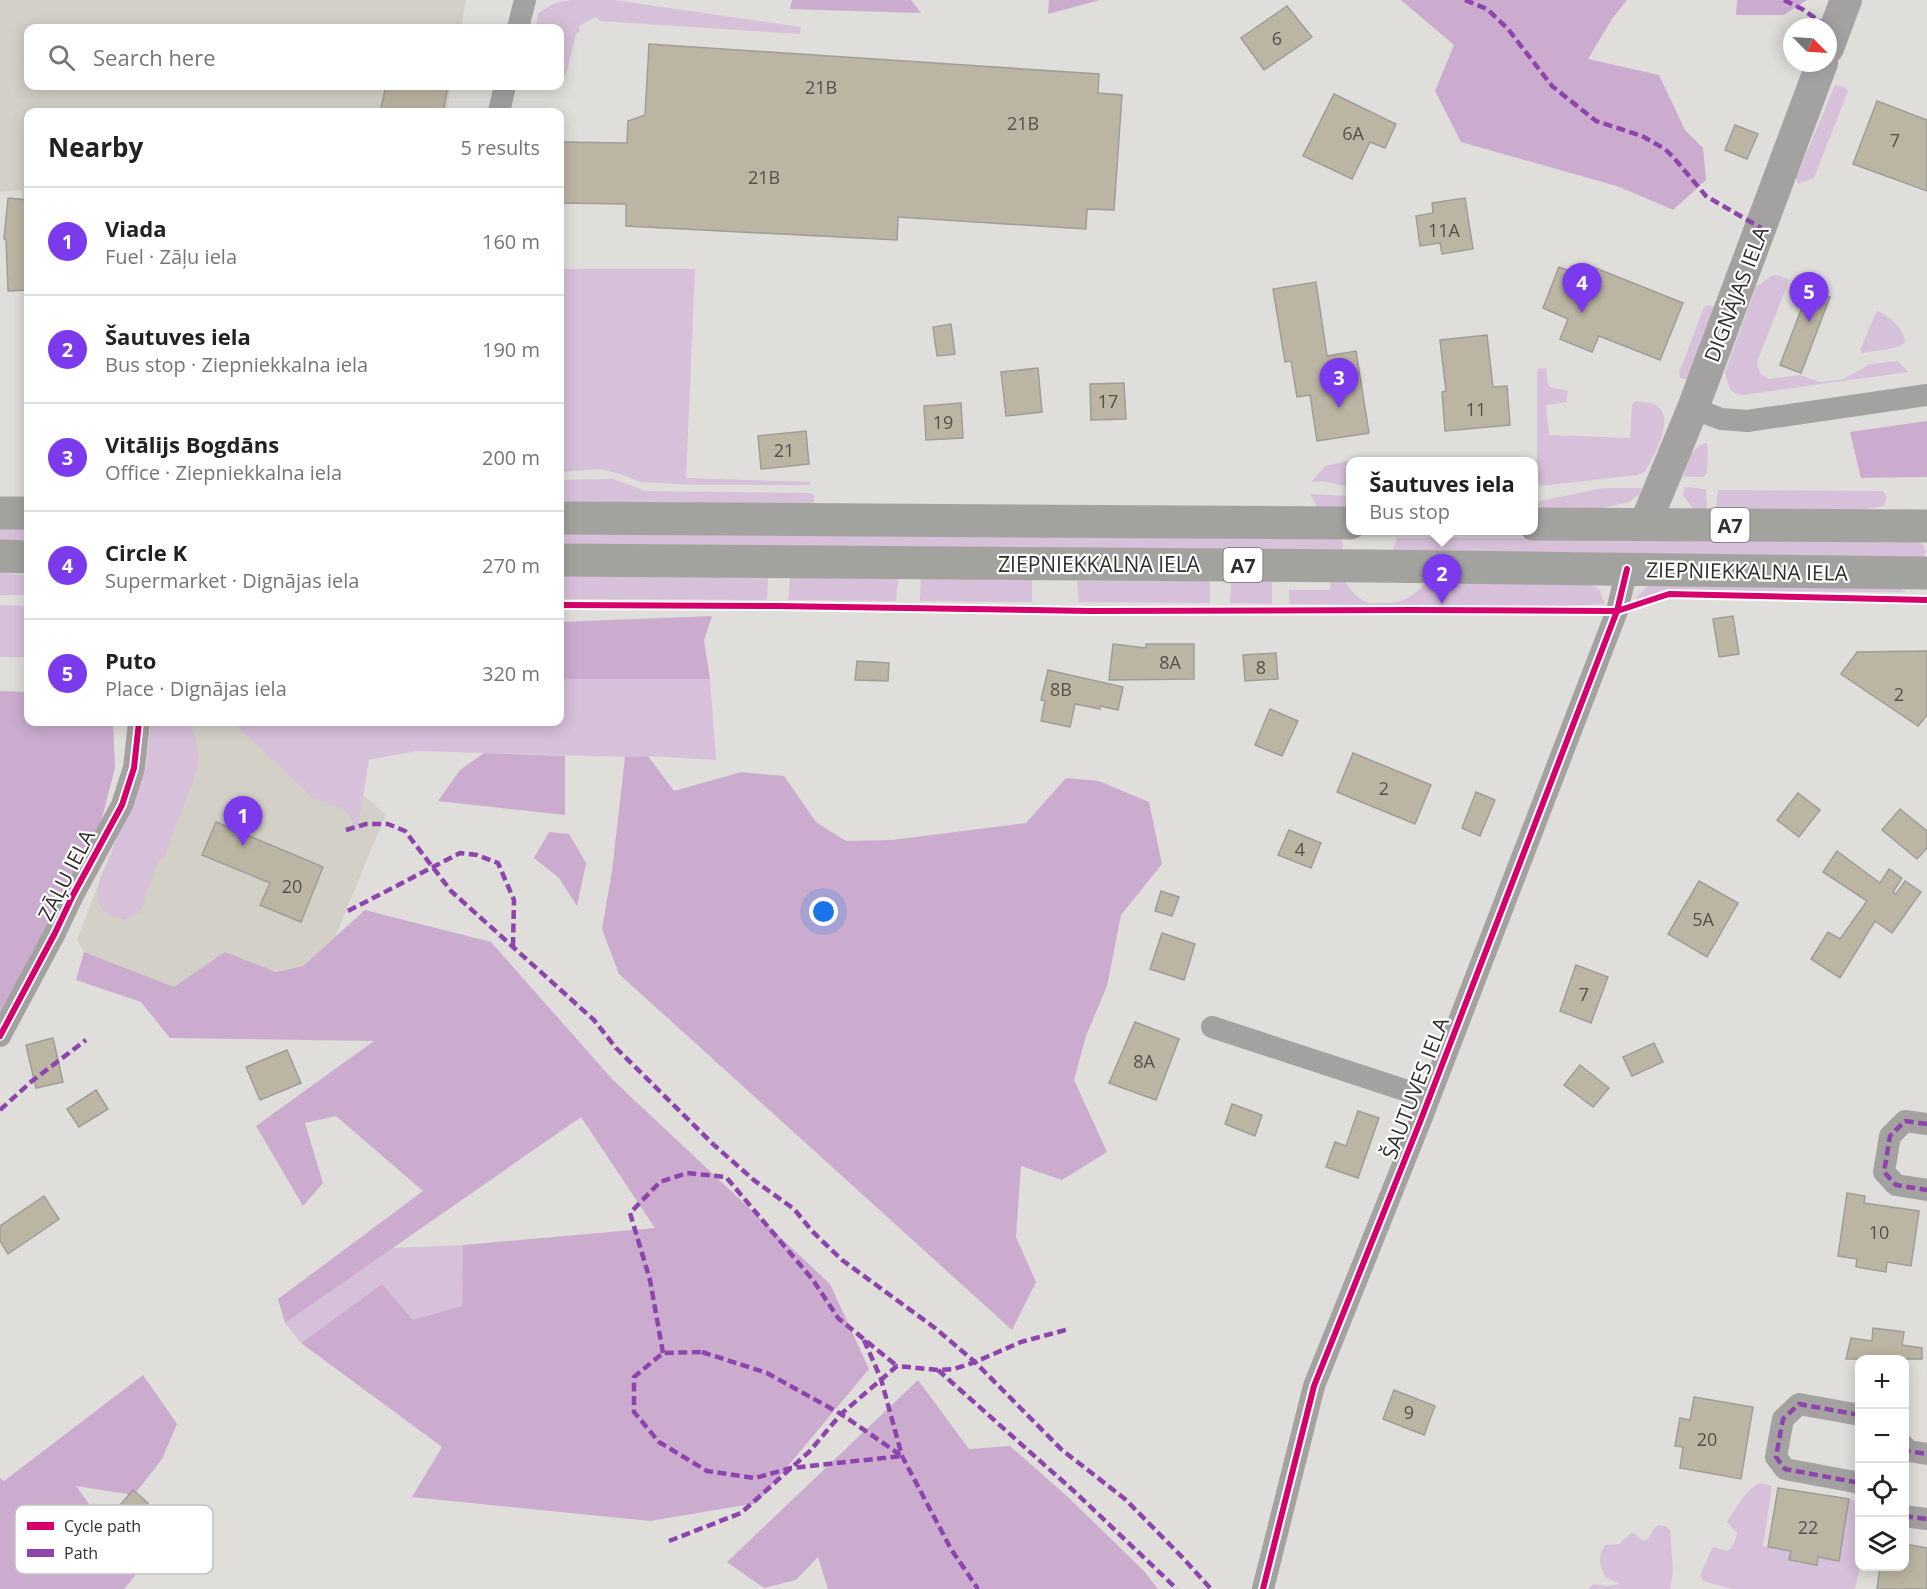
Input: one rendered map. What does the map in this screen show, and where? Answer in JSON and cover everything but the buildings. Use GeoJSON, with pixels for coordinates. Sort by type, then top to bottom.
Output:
{"type":"FeatureCollection","features":[{"type":"Feature","properties":{"kind":"highway"},"geometry":{"type":"LineString","coordinates":[[0,513],[24,513]]}},
{"type":"Feature","properties":{"kind":"highway","name":"ZIEPNIEKKALNA IELA"},"geometry":{"type":"LineString","coordinates":[[564,518],[1346,524]]}},
{"type":"Feature","properties":{"kind":"highway","name":"A7"},"geometry":{"type":"LineString","coordinates":[[1538,524],[1927,526]]}},
{"type":"Feature","properties":{"kind":"highway"},"geometry":{"type":"LineString","coordinates":[[1362,535],[1359,542],[1360,550],[1370,566]]}},
{"type":"Feature","properties":{"kind":"highway"},"geometry":{"type":"LineString","coordinates":[[0,556],[24,557]]}},
{"type":"Feature","properties":{"kind":"highway","name":"ZIEPNIEKKALNA IELA"},"geometry":{"type":"LineString","coordinates":[[564,560],[1927,573]]}},
{"type":"Feature","properties":{"kind":"main road"},"geometry":{"type":"LineString","coordinates":[[1837,24],[1846,0]]}},
{"type":"Feature","properties":{"kind":"main road","name":"DIGNĀJAS IELA"},"geometry":{"type":"LineString","coordinates":[[1645,524],[1693,408],[1819,72]]}},
{"type":"Feature","properties":{"kind":"street"},"geometry":{"type":"LineString","coordinates":[[519,24],[525,0]]}},
{"type":"Feature","properties":{"kind":"street"},"geometry":{"type":"LineString","coordinates":[[500,108],[504,90]]}},
{"type":"Feature","properties":{"kind":"street"},"geometry":{"type":"LineString","coordinates":[[1693,408],[1721,418],[1747,421],[1927,395]]}},
{"type":"Feature","properties":{"kind":"street","name":"ŠAUTUVES IELA"},"geometry":{"type":"LineString","coordinates":[[1263,1589],[1314,1386],[1429,1098],[1617,611],[1627,570]]}},
{"type":"Feature","properties":{"kind":"street","name":"ZĀĻU IELA"},"geometry":{"type":"LineString","coordinates":[[0,1036],[122,805],[134,768],[139,726]]}},
{"type":"Feature","properties":{"kind":"street"},"geometry":{"type":"LineString","coordinates":[[1212,1027],[1429,1098]]}},
{"type":"Feature","properties":{"kind":"street"},"geometry":{"type":"LineString","coordinates":[[1927,1124],[1905,1121],[1890,1136],[1884,1172],[1896,1185],[1927,1190]]}},
{"type":"Feature","properties":{"kind":"street"},"geometry":{"type":"LineString","coordinates":[[1855,1414],[1799,1404],[1783,1419],[1776,1457],[1785,1469],[1855,1482]]}},
{"type":"Feature","properties":{"kind":"street"},"geometry":{"type":"LineString","coordinates":[[1909,1450],[1927,1454]]}},
{"type":"Feature","properties":{"kind":"street"},"geometry":{"type":"LineString","coordinates":[[1909,1517],[1927,1519]]}},
{"type":"Feature","properties":{"kind":"shaded area"},"geometry":{"type":"Polygon","coordinates":[[[0,0],[466,0],[462,24],[24,24],[24,90],[450,90],[447,108],[24,108],[24,199],[22,199],[21,190],[0,192],[0,0]]]}},
{"type":"Feature","properties":{"kind":"shaded area"},"geometry":{"type":"Polygon","coordinates":[[[572,0],[614,0],[801,27],[800,34],[601,21],[595,17],[579,26],[580,31],[576,34],[566,75],[564,75],[564,24],[537,24],[538,13],[555,3],[572,0]]]}},
{"type":"Feature","properties":{"kind":"shaded area"},"geometry":{"type":"Polygon","coordinates":[[[792,0],[911,0],[921,13],[790,9],[792,0]]]}},
{"type":"Feature","properties":{"kind":"shaded area"},"geometry":{"type":"Polygon","coordinates":[[[1049,0],[1100,0],[1048,14],[1049,0]]]}},
{"type":"Feature","properties":{"kind":"shaded area"},"geometry":{"type":"Polygon","coordinates":[[[1401,0],[1627,0],[1612,19],[1588,59],[1659,75],[1685,130],[1703,148],[1706,180],[1673,210],[1620,187],[1461,142],[1435,91],[1454,45],[1401,0]]]}},
{"type":"Feature","properties":{"kind":"shaded area"},"geometry":{"type":"Polygon","coordinates":[[[1737,0],[1807,0],[1784,15],[1736,15],[1737,0]]]}},
{"type":"Feature","properties":{"kind":"shaded area"},"geometry":{"type":"Polygon","coordinates":[[[1835,85],[1844,87],[1848,91],[1814,178],[1798,184],[1796,178],[1835,85]]]}},
{"type":"Feature","properties":{"kind":"shaded area"},"geometry":{"type":"Polygon","coordinates":[[[564,269],[695,269],[686,478],[811,482],[809,485],[698,485],[640,482],[601,469],[564,472],[564,269]]]}},
{"type":"Feature","properties":{"kind":"shaded area"},"geometry":{"type":"Polygon","coordinates":[[[1773,275],[1789,280],[1757,362],[1760,373],[1768,379],[1800,375],[1820,382],[1844,379],[1870,364],[1898,361],[1908,372],[1742,395],[1730,389],[1725,372],[1756,287],[1773,275]]]}},
{"type":"Feature","properties":{"kind":"shaded area"},"geometry":{"type":"Polygon","coordinates":[[[1709,305],[1714,307],[1688,380],[1680,378],[1679,373],[1704,307],[1709,305]]]}},
{"type":"Feature","properties":{"kind":"shaded area"},"geometry":{"type":"Polygon","coordinates":[[[1877,311],[1887,316],[1895,324],[1902,333],[1905,343],[1895,348],[1862,353],[1860,350],[1877,311]]]}},
{"type":"Feature","properties":{"kind":"shaded area"},"geometry":{"type":"Polygon","coordinates":[[[1546,368],[1550,387],[1568,391],[1566,402],[1546,405],[1549,435],[1630,438],[1632,405],[1635,401],[1652,403],[1661,409],[1664,417],[1662,436],[1645,472],[1637,475],[1540,486],[1537,457],[1537,369],[1546,368]]]}},
{"type":"Feature","properties":{"kind":"shaded area"},"geometry":{"type":"Polygon","coordinates":[[[1927,421],[1927,477],[1861,478],[1850,432],[1927,421]]]}},
{"type":"Feature","properties":{"kind":"shaded area"},"geometry":{"type":"Polygon","coordinates":[[[1706,443],[1708,447],[1707,473],[1703,477],[1683,477],[1693,452],[1706,443]]]}},
{"type":"Feature","properties":{"kind":"shaded area"},"geometry":{"type":"Polygon","coordinates":[[[1346,461],[1346,486],[1322,481],[1311,482],[1325,466],[1346,461]]]}},
{"type":"Feature","properties":{"kind":"shaded area"},"geometry":{"type":"Polygon","coordinates":[[[613,479],[646,491],[810,493],[815,496],[813,506],[564,504],[564,480],[613,479]]]}},
{"type":"Feature","properties":{"kind":"shaded area"},"geometry":{"type":"Polygon","coordinates":[[[1684,487],[1706,489],[1707,506],[1705,510],[1694,510],[1683,495],[1684,487]]]}},
{"type":"Feature","properties":{"kind":"shaded area"},"geometry":{"type":"Polygon","coordinates":[[[1603,488],[1641,488],[1642,492],[1629,502],[1594,510],[1538,508],[1538,502],[1603,488]]]}},
{"type":"Feature","properties":{"kind":"shaded area"},"geometry":{"type":"Polygon","coordinates":[[[1718,490],[1883,491],[1887,497],[1884,506],[1853,511],[1716,510],[1718,490]]]}},
{"type":"Feature","properties":{"kind":"shaded area"},"geometry":{"type":"Polygon","coordinates":[[[1310,494],[1346,496],[1346,509],[1317,507],[1310,494]]]}},
{"type":"Feature","properties":{"kind":"shaded area"},"geometry":{"type":"Polygon","coordinates":[[[0,527],[24,527],[24,542],[0,541],[0,527]]]}},
{"type":"Feature","properties":{"kind":"shaded area"},"geometry":{"type":"Polygon","coordinates":[[[564,531],[1341,539],[1342,549],[564,546],[564,531]]]}},
{"type":"Feature","properties":{"kind":"shaded area"},"geometry":{"type":"Polygon","coordinates":[[[1397,538],[1919,542],[1926,552],[1922,560],[1397,553],[1393,549],[1397,538]]]}},
{"type":"Feature","properties":{"kind":"shaded area"},"geometry":{"type":"Polygon","coordinates":[[[0,572],[24,575],[24,595],[0,595],[0,572]]]}},
{"type":"Feature","properties":{"kind":"shaded area"},"geometry":{"type":"Polygon","coordinates":[[[564,575],[768,576],[767,600],[564,599],[564,575]]]}},
{"type":"Feature","properties":{"kind":"shaded area"},"geometry":{"type":"Polygon","coordinates":[[[790,577],[898,578],[896,601],[788,600],[790,577]]]}},
{"type":"Feature","properties":{"kind":"shaded area"},"geometry":{"type":"Polygon","coordinates":[[[921,577],[1032,578],[1032,602],[920,601],[921,577]]]}},
{"type":"Feature","properties":{"kind":"shaded area"},"geometry":{"type":"Polygon","coordinates":[[[1331,579],[1343,579],[1356,596],[1370,603],[1393,603],[1405,599],[1425,583],[1587,583],[1599,589],[1605,604],[1544,607],[1290,604],[1289,590],[1330,590],[1331,579]]]}},
{"type":"Feature","properties":{"kind":"shaded area"},"geometry":{"type":"Polygon","coordinates":[[[1210,580],[1210,603],[1079,602],[1077,581],[1210,580]]]}},
{"type":"Feature","properties":{"kind":"shaded area"},"geometry":{"type":"Polygon","coordinates":[[[1272,580],[1272,604],[1230,603],[1231,581],[1272,580]]]}},
{"type":"Feature","properties":{"kind":"shaded area"},"geometry":{"type":"Polygon","coordinates":[[[1650,584],[1897,587],[1906,592],[1675,591],[1654,594],[1647,599],[1635,599],[1650,584]]]}},
{"type":"Feature","properties":{"kind":"shaded area"},"geometry":{"type":"Polygon","coordinates":[[[0,605],[24,606],[24,657],[0,657],[0,605]]]}},
{"type":"Feature","properties":{"kind":"shaded area"},"geometry":{"type":"Polygon","coordinates":[[[712,616],[704,640],[710,679],[564,679],[564,622],[712,616]]]}},
{"type":"Feature","properties":{"kind":"shaded area"},"geometry":{"type":"Polygon","coordinates":[[[564,679],[710,679],[716,760],[648,756],[416,751],[369,760],[357,833],[351,817],[342,808],[313,798],[237,726],[564,726],[564,679]]]}},
{"type":"Feature","properties":{"kind":"shaded area"},"geometry":{"type":"Polygon","coordinates":[[[0,691],[24,692],[24,726],[113,726],[115,768],[98,833],[0,1012],[0,691]]]}},
{"type":"Feature","properties":{"kind":"shaded area"},"geometry":{"type":"Polygon","coordinates":[[[151,726],[280,726],[386,814],[335,937],[303,966],[276,972],[225,953],[174,988],[84,952],[77,940],[146,769],[151,726]]]}},
{"type":"Feature","properties":{"kind":"shaded area"},"geometry":{"type":"Polygon","coordinates":[[[151,726],[190,726],[198,748],[195,776],[163,860],[159,859],[144,898],[146,900],[138,913],[124,920],[109,914],[100,907],[98,895],[100,879],[146,769],[151,726]]]}},
{"type":"Feature","properties":{"kind":"shaded area"},"geometry":{"type":"Polygon","coordinates":[[[484,753],[565,756],[565,815],[438,801],[460,770],[484,753]]]}},
{"type":"Feature","properties":{"kind":"shaded area"},"geometry":{"type":"Polygon","coordinates":[[[648,756],[674,791],[741,772],[784,776],[816,822],[846,841],[892,840],[1026,823],[1066,778],[1099,781],[1149,802],[1162,864],[1121,915],[1107,986],[1086,1036],[1074,1080],[1107,1152],[1062,1180],[1021,1166],[1016,1237],[1036,1282],[1012,1330],[619,974],[602,929],[612,871],[625,757],[648,756]]]}},
{"type":"Feature","properties":{"kind":"shaded area"},"geometry":{"type":"Polygon","coordinates":[[[549,832],[569,834],[586,863],[577,906],[559,878],[534,858],[549,832]]]}},
{"type":"Feature","properties":{"kind":"shaded area"},"geometry":{"type":"Polygon","coordinates":[[[365,910],[491,942],[613,1080],[830,1284],[869,1369],[757,1503],[650,1521],[412,1497],[442,1447],[301,1343],[382,1284],[413,1320],[462,1306],[463,1245],[655,1228],[581,1117],[285,1323],[278,1299],[423,1191],[336,1116],[305,1123],[323,1183],[303,1206],[256,1126],[374,1041],[170,1038],[141,1002],[76,980],[84,952],[174,987],[225,952],[276,972],[303,966],[365,910]]]}},
{"type":"Feature","properties":{"kind":"shaded area"},"geometry":{"type":"Polygon","coordinates":[[[463,1245],[462,1306],[413,1321],[382,1284],[301,1343],[285,1323],[392,1248],[463,1245]]]}},
{"type":"Feature","properties":{"kind":"shaded area"},"geometry":{"type":"Polygon","coordinates":[[[143,1375],[177,1424],[162,1459],[134,1495],[76,1486],[90,1505],[15,1505],[15,1574],[136,1574],[124,1589],[0,1589],[0,1478],[4,1481],[143,1375]]]}},
{"type":"Feature","properties":{"kind":"shaded area"},"geometry":{"type":"Polygon","coordinates":[[[918,1380],[969,1449],[1010,1446],[1069,1498],[1144,1571],[1158,1589],[828,1589],[818,1557],[796,1580],[764,1588],[727,1562],[918,1380]]]}},
{"type":"Feature","properties":{"kind":"shaded area"},"geometry":{"type":"Polygon","coordinates":[[[1761,1483],[1772,1486],[1763,1546],[1791,1551],[1789,1561],[1817,1565],[1818,1557],[1839,1560],[1849,1499],[1855,1501],[1855,1571],[1859,1571],[1855,1589],[1732,1589],[1703,1581],[1700,1575],[1713,1547],[1727,1551],[1735,1541],[1737,1533],[1727,1522],[1746,1494],[1761,1483]]]}},
{"type":"Feature","properties":{"kind":"shaded area"},"geometry":{"type":"Polygon","coordinates":[[[1659,1525],[1670,1530],[1673,1570],[1670,1589],[1588,1589],[1593,1584],[1607,1586],[1621,1584],[1606,1578],[1602,1570],[1600,1558],[1605,1545],[1619,1544],[1631,1533],[1644,1541],[1659,1525]]]}},
{"type":"Feature","properties":{"kind":"marked path"},"geometry":{"type":"LineString","coordinates":[[1465,0],[1487,9],[1508,29],[1552,86],[1596,121],[1642,136],[1665,149],[1706,196],[1761,228]]}},
{"type":"Feature","properties":{"kind":"marked path"},"geometry":{"type":"LineString","coordinates":[[1784,0],[1815,18]]}},
{"type":"Feature","properties":{"kind":"marked path"},"geometry":{"type":"LineString","coordinates":[[346,830],[366,824],[388,824],[405,831],[451,891],[594,1020],[616,1048],[714,1145],[755,1181],[794,1209],[812,1231],[842,1260],[935,1328],[975,1362],[1062,1450],[1125,1499],[1211,1589]]}},
{"type":"Feature","properties":{"kind":"marked path"},"geometry":{"type":"LineString","coordinates":[[348,911],[460,853],[477,855],[498,863],[514,900],[513,947]]}},
{"type":"Feature","properties":{"kind":"marked path"},"geometry":{"type":"LineString","coordinates":[[0,1110],[32,1081],[86,1040]]}},
{"type":"Feature","properties":{"kind":"marked path"},"geometry":{"type":"LineString","coordinates":[[1927,1124],[1905,1121],[1890,1136],[1884,1172],[1896,1185],[1927,1190]]}},
{"type":"Feature","properties":{"kind":"marked path"},"geometry":{"type":"LineString","coordinates":[[663,1353],[650,1280],[630,1213],[660,1182],[687,1173],[726,1177],[813,1280],[838,1318],[897,1366]]}},
{"type":"Feature","properties":{"kind":"marked path"},"geometry":{"type":"LineString","coordinates":[[669,1541],[741,1513],[809,1452],[841,1414],[897,1366],[938,1370],[954,1369],[1021,1342],[1069,1329]]}},
{"type":"Feature","properties":{"kind":"marked path"},"geometry":{"type":"LineString","coordinates":[[864,1340],[881,1379],[902,1456],[951,1549],[978,1589]]}},
{"type":"Feature","properties":{"kind":"marked path"},"geometry":{"type":"LineString","coordinates":[[702,1352],[767,1373],[841,1414],[902,1456],[791,1468],[755,1478],[707,1471],[659,1442],[634,1412],[634,1377],[663,1353],[702,1352]]}},
{"type":"Feature","properties":{"kind":"marked path"},"geometry":{"type":"LineString","coordinates":[[938,1370],[1076,1493],[1177,1589]]}},
{"type":"Feature","properties":{"kind":"marked path"},"geometry":{"type":"LineString","coordinates":[[1855,1414],[1799,1404],[1783,1419],[1776,1457],[1785,1469],[1855,1482]]}},
{"type":"Feature","properties":{"kind":"marked path"},"geometry":{"type":"LineString","coordinates":[[1909,1451],[1927,1454]]}},
{"type":"Feature","properties":{"kind":"marked path"},"geometry":{"type":"LineString","coordinates":[[1909,1517],[1927,1519]]}},
{"type":"Feature","properties":{"kind":"cycle path"},"geometry":{"type":"LineString","coordinates":[[1263,1589],[1314,1386],[1420,1122],[1617,611],[1627,569]]}},
{"type":"Feature","properties":{"kind":"cycle path"},"geometry":{"type":"LineString","coordinates":[[564,605],[1090,611],[1617,611],[1669,594],[1927,600]]}},
{"type":"Feature","properties":{"kind":"cycle path"},"geometry":{"type":"LineString","coordinates":[[0,1036],[122,805],[134,768],[139,726]]}},
{"type":"Feature","properties":{"kind":"place","name":"Circle K"},"geometry":{"type":"Point","coordinates":[1582,313]}},
{"type":"Feature","properties":{"kind":"place","name":"Puto"},"geometry":{"type":"Point","coordinates":[1809,322]}},
{"type":"Feature","properties":{"kind":"place","name":"Vitālijs Bogdāns"},"geometry":{"type":"Point","coordinates":[1339,408]}},
{"type":"Feature","properties":{"kind":"place","name":"Šautuves iela"},"geometry":{"type":"Point","coordinates":[1442,604]}},
{"type":"Feature","properties":{"kind":"place","name":"Viada"},"geometry":{"type":"Point","coordinates":[243,846]}}]}
